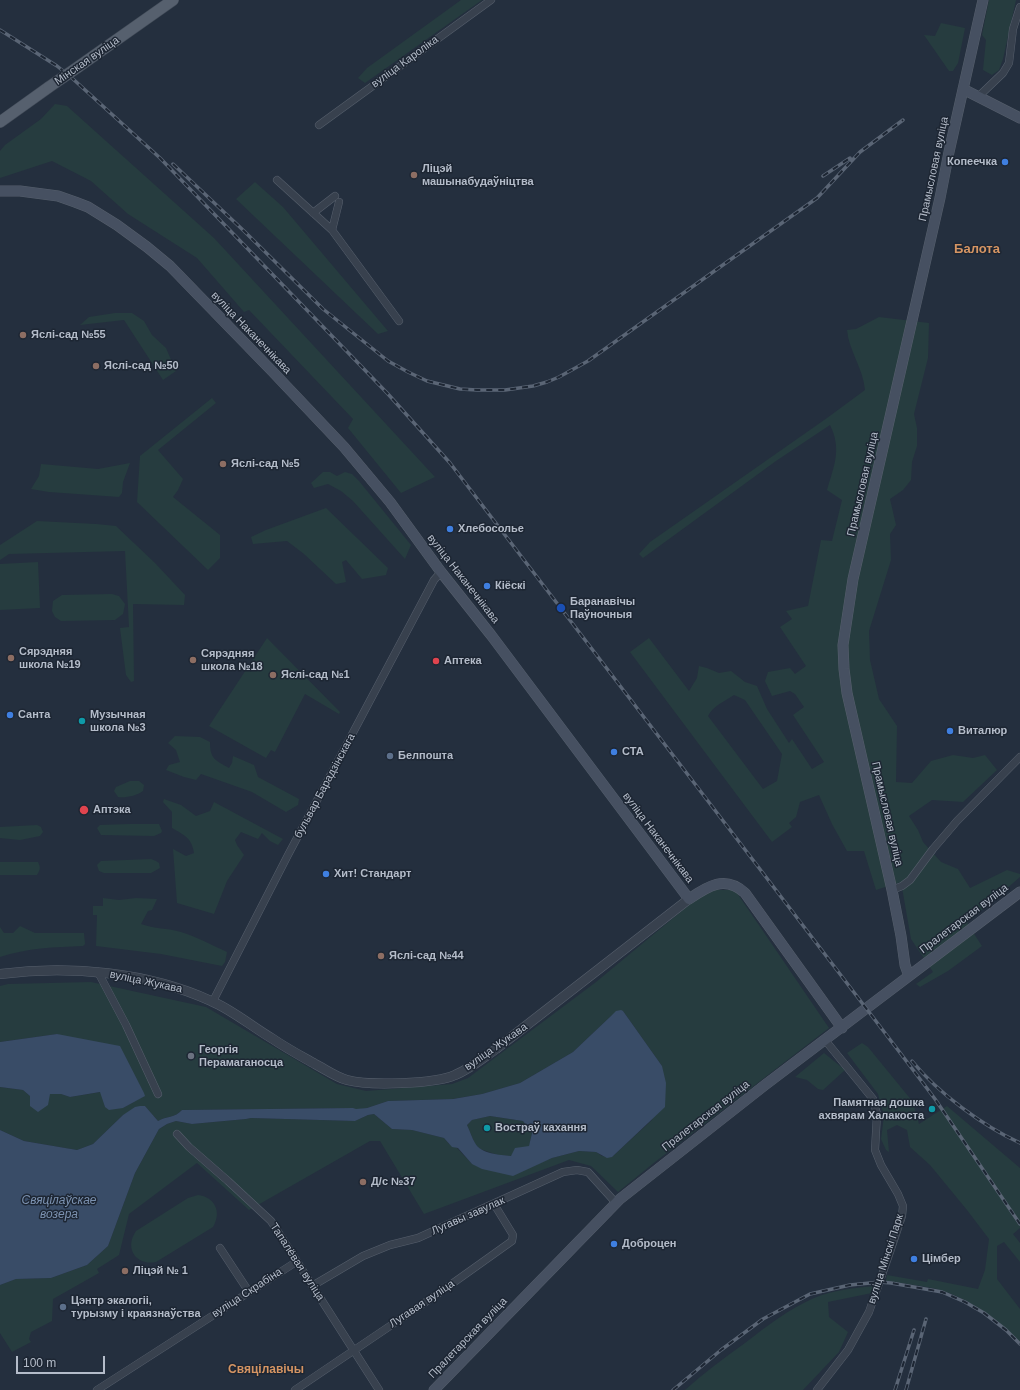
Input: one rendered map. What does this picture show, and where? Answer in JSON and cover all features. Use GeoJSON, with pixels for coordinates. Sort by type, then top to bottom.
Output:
{"type":"FeatureCollection","features":[{"type":"Feature","properties":{"kind":"main road","name":"Мінская вуліца"},"geometry":{"type":"LineString","coordinates":[[0,122],[173,0]]}},
{"type":"Feature","properties":{"kind":"main road","name":"Прамысловая вуліца"},"geometry":{"type":"LineString","coordinates":[[908,976],[905,965],[902,936],[847,692],[843,646],[853,579],[940,198],[983,0]]}},
{"type":"Feature","properties":{"kind":"main road"},"geometry":{"type":"LineString","coordinates":[[964,88],[1020,118]]}},
{"type":"Feature","properties":{"kind":"main road","name":"вуліца Наканечнікава"},"geometry":{"type":"LineString","coordinates":[[0,191],[36,192],[58,196],[88,207],[118,225],[170,266],[344,447],[390,502],[441,572],[491,635],[689,899],[702,890],[715,884],[729,884],[738,886],[745,893],[842,1028]]}},
{"type":"Feature","properties":{"kind":"main road","name":"Пралетарская вуліца"},"geometry":{"type":"LineString","coordinates":[[434,1390],[616,1203],[687,1145],[1020,892]]}},
{"type":"Feature","properties":{"kind":"street","name":"вуліца Кароліка"},"geometry":{"type":"LineString","coordinates":[[319,125],[491,0]]}},
{"type":"Feature","properties":{"kind":"street"},"geometry":{"type":"LineString","coordinates":[[979,96],[1003,73],[1009,63],[1013,29],[1020,7]]}},
{"type":"Feature","properties":{"kind":"street"},"geometry":{"type":"LineString","coordinates":[[277,180],[332,230],[399,321]]}},
{"type":"Feature","properties":{"kind":"street"},"geometry":{"type":"LineString","coordinates":[[313,213],[337,199],[332,230]]}},
{"type":"Feature","properties":{"kind":"street","name":"бульвар Барадзінскага"},"geometry":{"type":"LineString","coordinates":[[213,1001],[288,855],[431,586],[441,572]]}},
{"type":"Feature","properties":{"kind":"street"},"geometry":{"type":"LineString","coordinates":[[892,890],[902,886],[910,880],[933,849],[957,821],[1020,757]]}},
{"type":"Feature","properties":{"kind":"street","name":"вуліца Жукава"},"geometry":{"type":"LineString","coordinates":[[0,974],[49,970],[98,972],[160,983],[213,1001],[274,1040],[333,1074],[347,1080],[369,1083],[443,1079],[467,1069],[496,1049],[689,899]]}},
{"type":"Feature","properties":{"kind":"street"},"geometry":{"type":"LineString","coordinates":[[98,972],[126,1025],[158,1094]]}},
{"type":"Feature","properties":{"kind":"street","name":"вуліца Мінскі Парк"},"geometry":{"type":"LineString","coordinates":[[817,1390],[848,1350],[869,1312],[902,1216],[903,1206],[898,1194],[881,1165],[875,1150],[877,1114],[873,1099],[825,1040]]}},
{"type":"Feature","properties":{"kind":"street","name":"Тапалёвая вуліца"},"geometry":{"type":"LineString","coordinates":[[177,1134],[189,1147],[271,1221],[379,1390]]}},
{"type":"Feature","properties":{"kind":"street","name":"Лугавы завулак"},"geometry":{"type":"LineString","coordinates":[[312,1286],[363,1256],[390,1245],[418,1238],[563,1172],[577,1170],[588,1172],[616,1203]]}},
{"type":"Feature","properties":{"kind":"street","name":"Лугавая вуліца"},"geometry":{"type":"LineString","coordinates":[[295,1390],[439,1293],[512,1241],[514,1235],[494,1204]]}},
{"type":"Feature","properties":{"kind":"street"},"geometry":{"type":"LineString","coordinates":[[220,1248],[248,1292]]}},
{"type":"Feature","properties":{"kind":"street","name":"вуліца Скрабіна"},"geometry":{"type":"LineString","coordinates":[[97,1390],[296,1262]]}},
{"type":"Feature","properties":{"kind":"green space"},"geometry":{"type":"Polygon","coordinates":[[[461,0],[482,0],[365,83],[358,78],[367,68],[461,0]]]}},
{"type":"Feature","properties":{"kind":"green space"},"geometry":{"type":"Polygon","coordinates":[[[989,0],[1016,0],[1003,59],[999,70],[992,75],[983,70],[986,40],[982,35],[989,0]]]}},
{"type":"Feature","properties":{"kind":"green space"},"geometry":{"type":"Polygon","coordinates":[[[941,23],[965,28],[958,63],[953,71],[949,71],[924,35],[935,36],[941,23]]]}},
{"type":"Feature","properties":{"kind":"green space"},"geometry":{"type":"Polygon","coordinates":[[[55,104],[67,106],[214,238],[435,477],[401,493],[348,428],[353,419],[249,310],[244,312],[197,258],[128,214],[91,181],[52,161],[0,178],[0,151],[5,145],[41,119],[55,104]]]}},
{"type":"Feature","properties":{"kind":"green space"},"geometry":{"type":"Polygon","coordinates":[[[255,182],[283,207],[388,331],[378,334],[236,199],[255,182]]]}},
{"type":"Feature","properties":{"kind":"green space"},"geometry":{"type":"Polygon","coordinates":[[[115,313],[132,313],[144,321],[152,335],[166,348],[176,371],[163,380],[124,320],[80,325],[89,317],[115,313]]]}},
{"type":"Feature","properties":{"kind":"green space"},"geometry":{"type":"Polygon","coordinates":[[[879,317],[929,323],[928,358],[914,414],[917,428],[917,446],[912,462],[911,480],[903,490],[890,499],[896,525],[890,534],[891,560],[869,631],[870,660],[879,699],[897,726],[896,782],[912,783],[931,761],[953,755],[973,758],[985,755],[997,770],[963,802],[932,800],[909,816],[918,830],[923,842],[941,862],[958,869],[970,888],[1007,870],[1020,874],[1020,877],[967,923],[982,946],[948,971],[920,987],[916,984],[933,972],[911,939],[901,882],[876,890],[864,851],[847,851],[832,824],[819,795],[800,802],[796,817],[789,823],[792,827],[772,842],[630,652],[649,638],[689,691],[697,678],[699,666],[719,673],[731,671],[745,682],[757,686],[767,709],[789,743],[792,739],[812,769],[824,762],[793,715],[804,707],[795,694],[790,691],[772,696],[765,681],[768,672],[790,668],[795,674],[806,666],[780,627],[792,619],[786,611],[808,606],[821,540],[832,541],[842,500],[827,490],[836,458],[836,442],[830,425],[776,461],[643,558],[639,554],[650,542],[865,390],[862,374],[848,338],[847,330],[856,329],[879,317]],[[734,695],[716,707],[708,716],[763,789],[777,781],[782,754],[745,700],[734,695]]]}},
{"type":"Feature","properties":{"kind":"green space"},"geometry":{"type":"Polygon","coordinates":[[[212,398],[216,403],[158,450],[183,479],[173,497],[220,535],[220,558],[208,570],[137,502],[140,456],[212,398]]]}},
{"type":"Feature","properties":{"kind":"green space"},"geometry":{"type":"Polygon","coordinates":[[[130,463],[123,482],[122,493],[119,497],[49,492],[31,489],[39,476],[41,464],[98,469],[130,463]]]}},
{"type":"Feature","properties":{"kind":"green space"},"geometry":{"type":"Polygon","coordinates":[[[323,472],[330,472],[337,476],[345,472],[352,474],[359,481],[411,545],[405,559],[353,501],[341,491],[328,484],[314,488],[311,483],[323,472]]]}},
{"type":"Feature","properties":{"kind":"green space"},"geometry":{"type":"Polygon","coordinates":[[[326,508],[388,568],[386,575],[362,579],[346,560],[342,562],[346,582],[336,584],[304,554],[287,541],[253,544],[251,537],[326,508]]]}},
{"type":"Feature","properties":{"kind":"green space"},"geometry":{"type":"Polygon","coordinates":[[[37,521],[116,526],[155,563],[185,595],[184,605],[133,604],[134,681],[131,682],[126,675],[120,628],[129,627],[125,551],[9,554],[0,560],[0,545],[37,521]]]}},
{"type":"Feature","properties":{"kind":"green space"},"geometry":{"type":"Polygon","coordinates":[[[38,562],[40,608],[0,610],[0,564],[38,562]]]}},
{"type":"Feature","properties":{"kind":"green space"},"geometry":{"type":"Polygon","coordinates":[[[112,594],[119,596],[125,604],[123,614],[115,620],[61,621],[55,617],[52,611],[53,601],[62,595],[112,594]]]}},
{"type":"Feature","properties":{"kind":"green space","name":"Яслі-сад №1"},"geometry":{"type":"Polygon","coordinates":[[[267,638],[340,712],[339,714],[305,694],[275,752],[271,750],[266,758],[209,726],[267,638]]]}},
{"type":"Feature","properties":{"kind":"green space"},"geometry":{"type":"Polygon","coordinates":[[[175,736],[200,737],[210,742],[212,756],[229,768],[232,763],[233,756],[254,765],[258,777],[299,799],[298,805],[286,812],[252,792],[201,774],[196,780],[166,770],[169,765],[180,762],[176,750],[168,743],[175,736]]]}},
{"type":"Feature","properties":{"kind":"green space"},"geometry":{"type":"Polygon","coordinates":[[[130,781],[139,781],[144,785],[143,791],[131,796],[118,797],[114,791],[116,787],[130,781]]]}},
{"type":"Feature","properties":{"kind":"green space"},"geometry":{"type":"Polygon","coordinates":[[[164,799],[181,805],[196,816],[210,811],[214,802],[283,839],[278,845],[270,841],[262,833],[258,839],[241,832],[235,840],[244,855],[227,881],[214,914],[177,903],[173,849],[186,856],[194,853],[189,840],[184,835],[172,828],[172,812],[163,802],[164,799]]]}},
{"type":"Feature","properties":{"kind":"green space"},"geometry":{"type":"Polygon","coordinates":[[[159,824],[162,831],[154,836],[101,835],[97,828],[100,825],[159,824]]]}},
{"type":"Feature","properties":{"kind":"green space"},"geometry":{"type":"Polygon","coordinates":[[[37,825],[41,827],[43,832],[40,836],[20,840],[0,838],[0,827],[37,825]]]}},
{"type":"Feature","properties":{"kind":"green space"},"geometry":{"type":"Polygon","coordinates":[[[151,859],[159,863],[160,868],[151,873],[104,873],[99,871],[97,865],[101,861],[151,859]]]}},
{"type":"Feature","properties":{"kind":"green space"},"geometry":{"type":"Polygon","coordinates":[[[0,862],[38,862],[40,869],[37,875],[0,875],[0,862]]]}},
{"type":"Feature","properties":{"kind":"green space"},"geometry":{"type":"Polygon","coordinates":[[[715,890],[735,890],[829,1028],[618,1192],[591,1166],[569,1160],[424,1214],[380,1141],[370,1141],[249,1210],[197,1163],[129,1214],[119,1255],[97,1269],[99,1273],[53,1299],[52,1321],[31,1332],[29,1339],[31,1342],[12,1352],[0,1333],[0,1285],[16,1279],[51,1278],[87,1265],[108,1246],[135,1173],[159,1129],[167,1124],[176,1121],[192,1124],[251,1118],[355,1121],[374,1114],[392,1129],[412,1130],[444,1138],[449,1144],[457,1148],[472,1164],[539,1163],[579,1151],[596,1152],[602,1156],[612,1157],[652,1120],[662,1066],[623,1011],[611,1016],[573,1052],[520,1083],[482,1094],[452,1099],[388,1101],[356,1110],[353,1108],[182,1110],[173,1116],[158,1121],[145,1106],[123,1115],[93,1144],[77,1150],[24,1141],[0,1130],[0,1087],[23,1090],[30,1096],[61,1094],[70,1097],[101,1092],[105,1107],[123,1108],[144,1096],[57,1034],[0,1042],[0,986],[8,984],[91,982],[206,1007],[337,1084],[366,1091],[452,1084],[468,1078],[596,982],[701,895],[715,890]]]}},
{"type":"Feature","properties":{"kind":"green space"},"geometry":{"type":"Polygon","coordinates":[[[103,898],[119,900],[136,898],[157,899],[152,910],[148,911],[141,924],[193,936],[227,952],[225,962],[222,966],[161,954],[96,946],[97,915],[93,915],[93,906],[103,906],[103,898]]]}},
{"type":"Feature","properties":{"kind":"green space"},"geometry":{"type":"Polygon","coordinates":[[[20,926],[35,933],[84,933],[85,944],[83,946],[31,950],[0,957],[0,927],[4,933],[13,933],[20,926]]]}},
{"type":"Feature","properties":{"kind":"green space"},"geometry":{"type":"Polygon","coordinates":[[[862,1043],[868,1047],[913,1102],[919,1124],[947,1106],[1020,1168],[1020,1228],[1013,1234],[1020,1243],[1020,1262],[1004,1242],[997,1246],[997,1279],[1020,1309],[1020,1342],[1002,1325],[980,1309],[956,1296],[932,1288],[886,1281],[887,1275],[927,1282],[928,1279],[978,1289],[985,1270],[989,1239],[930,1165],[910,1147],[907,1130],[897,1125],[887,1130],[889,1152],[886,1150],[881,1139],[884,1116],[878,1094],[847,1053],[862,1043]]]}},
{"type":"Feature","properties":{"kind":"green space"},"geometry":{"type":"Polygon","coordinates":[[[824,1053],[845,1070],[823,1090],[818,1089],[807,1080],[795,1077],[824,1053]]]}},
{"type":"Feature","properties":{"kind":"green space"},"geometry":{"type":"Polygon","coordinates":[[[490,1116],[523,1121],[532,1133],[529,1147],[511,1156],[498,1155],[480,1149],[475,1144],[467,1125],[472,1120],[490,1116]]]}},
{"type":"Feature","properties":{"kind":"green space"},"geometry":{"type":"Polygon","coordinates":[[[198,1195],[209,1199],[215,1206],[217,1216],[213,1227],[156,1262],[149,1263],[143,1261],[134,1254],[131,1244],[136,1231],[188,1198],[198,1195]]]}},
{"type":"Feature","properties":{"kind":"green space"},"geometry":{"type":"Polygon","coordinates":[[[875,1286],[872,1293],[828,1302],[829,1317],[848,1332],[839,1352],[803,1390],[685,1390],[770,1324],[796,1307],[814,1298],[829,1293],[875,1286]]]}},
{"type":"Feature","properties":{"kind":"water","name":"Свяцілаўскае возера"},"geometry":{"type":"Polygon","coordinates":[[[616,1011],[623,1011],[662,1066],[666,1083],[665,1107],[612,1157],[607,1158],[596,1152],[579,1151],[552,1158],[513,1176],[482,1169],[472,1164],[458,1148],[452,1147],[444,1138],[412,1130],[392,1129],[374,1114],[355,1121],[251,1118],[192,1124],[176,1121],[159,1129],[135,1173],[108,1246],[87,1265],[51,1278],[16,1279],[0,1285],[0,1130],[24,1141],[77,1150],[93,1144],[123,1115],[135,1107],[140,1106],[145,1106],[158,1121],[173,1116],[182,1110],[356,1109],[367,1108],[388,1101],[453,1099],[482,1094],[520,1083],[573,1052],[616,1011]],[[490,1116],[472,1120],[467,1125],[475,1143],[482,1150],[511,1156],[515,1148],[529,1146],[532,1133],[523,1121],[490,1116]]]}},
{"type":"Feature","properties":{"kind":"water"},"geometry":{"type":"Polygon","coordinates":[[[57,1034],[120,1046],[145,1096],[123,1108],[109,1110],[105,1107],[100,1092],[70,1097],[61,1094],[50,1094],[48,1105],[38,1112],[30,1106],[30,1096],[23,1090],[0,1087],[0,1042],[57,1034]]]}},
{"type":"Feature","properties":{"kind":"railway"},"geometry":{"type":"LineString","coordinates":[[0,30],[57,66],[160,158],[388,394],[450,463],[935,1099],[1020,1224]]}},
{"type":"Feature","properties":{"kind":"railway"},"geometry":{"type":"LineString","coordinates":[[173,164],[323,309],[388,361],[427,381],[460,389],[505,390],[533,386],[547,382],[588,361],[817,198],[860,152],[903,120]]}},
{"type":"Feature","properties":{"kind":"railway"},"geometry":{"type":"LineString","coordinates":[[823,176],[850,158]]}},
{"type":"Feature","properties":{"kind":"railway"},"geometry":{"type":"LineString","coordinates":[[912,1061],[935,1085],[962,1108],[991,1128],[1020,1143]]}},
{"type":"Feature","properties":{"kind":"railway"},"geometry":{"type":"LineString","coordinates":[[673,1390],[721,1350],[763,1319],[810,1294],[850,1285],[880,1282],[942,1292],[965,1302],[984,1313],[1006,1330],[1020,1344]]}},
{"type":"Feature","properties":{"kind":"railway"},"geometry":{"type":"LineString","coordinates":[[906,1390],[926,1319]]}},
{"type":"Feature","properties":{"kind":"railway"},"geometry":{"type":"LineString","coordinates":[[895,1390],[914,1330]]}},
{"type":"Feature","properties":{"kind":"place","name":"Копеечка"},"geometry":{"type":"Point","coordinates":[1005,162]}},
{"type":"Feature","properties":{"kind":"place","name":"Ліцэй машынабудаўніцтва"},"geometry":{"type":"Point","coordinates":[414,175]}},
{"type":"Feature","properties":{"kind":"place","name":"Яслі-сад №55"},"geometry":{"type":"Point","coordinates":[23,335]}},
{"type":"Feature","properties":{"kind":"place","name":"Яслі-сад №50"},"geometry":{"type":"Point","coordinates":[96,366]}},
{"type":"Feature","properties":{"kind":"place","name":"Яслі-сад №5"},"geometry":{"type":"Point","coordinates":[223,464]}},
{"type":"Feature","properties":{"kind":"place","name":"Хлебосолье"},"geometry":{"type":"Point","coordinates":[450,529]}},
{"type":"Feature","properties":{"kind":"place","name":"Кіёскі"},"geometry":{"type":"Point","coordinates":[487,586]}},
{"type":"Feature","properties":{"kind":"place","name":"Баранавічы Паўночныя"},"geometry":{"type":"Point","coordinates":[561,608]}},
{"type":"Feature","properties":{"kind":"place","name":"Сярэдняя школа №19"},"geometry":{"type":"Point","coordinates":[11,658]}},
{"type":"Feature","properties":{"kind":"place","name":"Сярэдняя школа №18"},"geometry":{"type":"Point","coordinates":[193,660]}},
{"type":"Feature","properties":{"kind":"place","name":"Аптека"},"geometry":{"type":"Point","coordinates":[436,661]}},
{"type":"Feature","properties":{"kind":"place","name":"Яслі-сад №1"},"geometry":{"type":"Point","coordinates":[273,675]}},
{"type":"Feature","properties":{"kind":"place","name":"Санта"},"geometry":{"type":"Point","coordinates":[10,715]}},
{"type":"Feature","properties":{"kind":"place","name":"Музычная школа №3"},"geometry":{"type":"Point","coordinates":[82,721]}},
{"type":"Feature","properties":{"kind":"place","name":"Виталюр"},"geometry":{"type":"Point","coordinates":[950,731]}},
{"type":"Feature","properties":{"kind":"place","name":"СТА"},"geometry":{"type":"Point","coordinates":[614,752]}},
{"type":"Feature","properties":{"kind":"place","name":"Белпошта"},"geometry":{"type":"Point","coordinates":[390,756]}},
{"type":"Feature","properties":{"kind":"place","name":"Аптэка"},"geometry":{"type":"Point","coordinates":[84,810]}},
{"type":"Feature","properties":{"kind":"place","name":"Хит! Стандарт"},"geometry":{"type":"Point","coordinates":[326,874]}},
{"type":"Feature","properties":{"kind":"place","name":"Яслі-сад №44"},"geometry":{"type":"Point","coordinates":[381,956]}},
{"type":"Feature","properties":{"kind":"place","name":"Георгія Перамаганосца"},"geometry":{"type":"Point","coordinates":[191,1056]}},
{"type":"Feature","properties":{"kind":"place","name":"Памятная дошка ахвярам Халакоста"},"geometry":{"type":"Point","coordinates":[932,1109]}},
{"type":"Feature","properties":{"kind":"place","name":"Востраў кахання"},"geometry":{"type":"Point","coordinates":[487,1128]}},
{"type":"Feature","properties":{"kind":"place","name":"Д/с №37"},"geometry":{"type":"Point","coordinates":[363,1182]}},
{"type":"Feature","properties":{"kind":"place","name":"Доброцен"},"geometry":{"type":"Point","coordinates":[614,1244]}},
{"type":"Feature","properties":{"kind":"place","name":"Цімбер"},"geometry":{"type":"Point","coordinates":[914,1259]}},
{"type":"Feature","properties":{"kind":"place","name":"Ліцэй № 1"},"geometry":{"type":"Point","coordinates":[125,1271]}},
{"type":"Feature","properties":{"kind":"place","name":"Цэнтр экалогіі, турызму і краязнаўства"},"geometry":{"type":"Point","coordinates":[63,1307]}},
{"type":"Feature","properties":{"kind":"district","name":"Балота"},"geometry":{"type":"Point","coordinates":[977,249]}},
{"type":"Feature","properties":{"kind":"district","name":"Свяцілавічы"},"geometry":{"type":"Point","coordinates":[266,1370]}}]}
